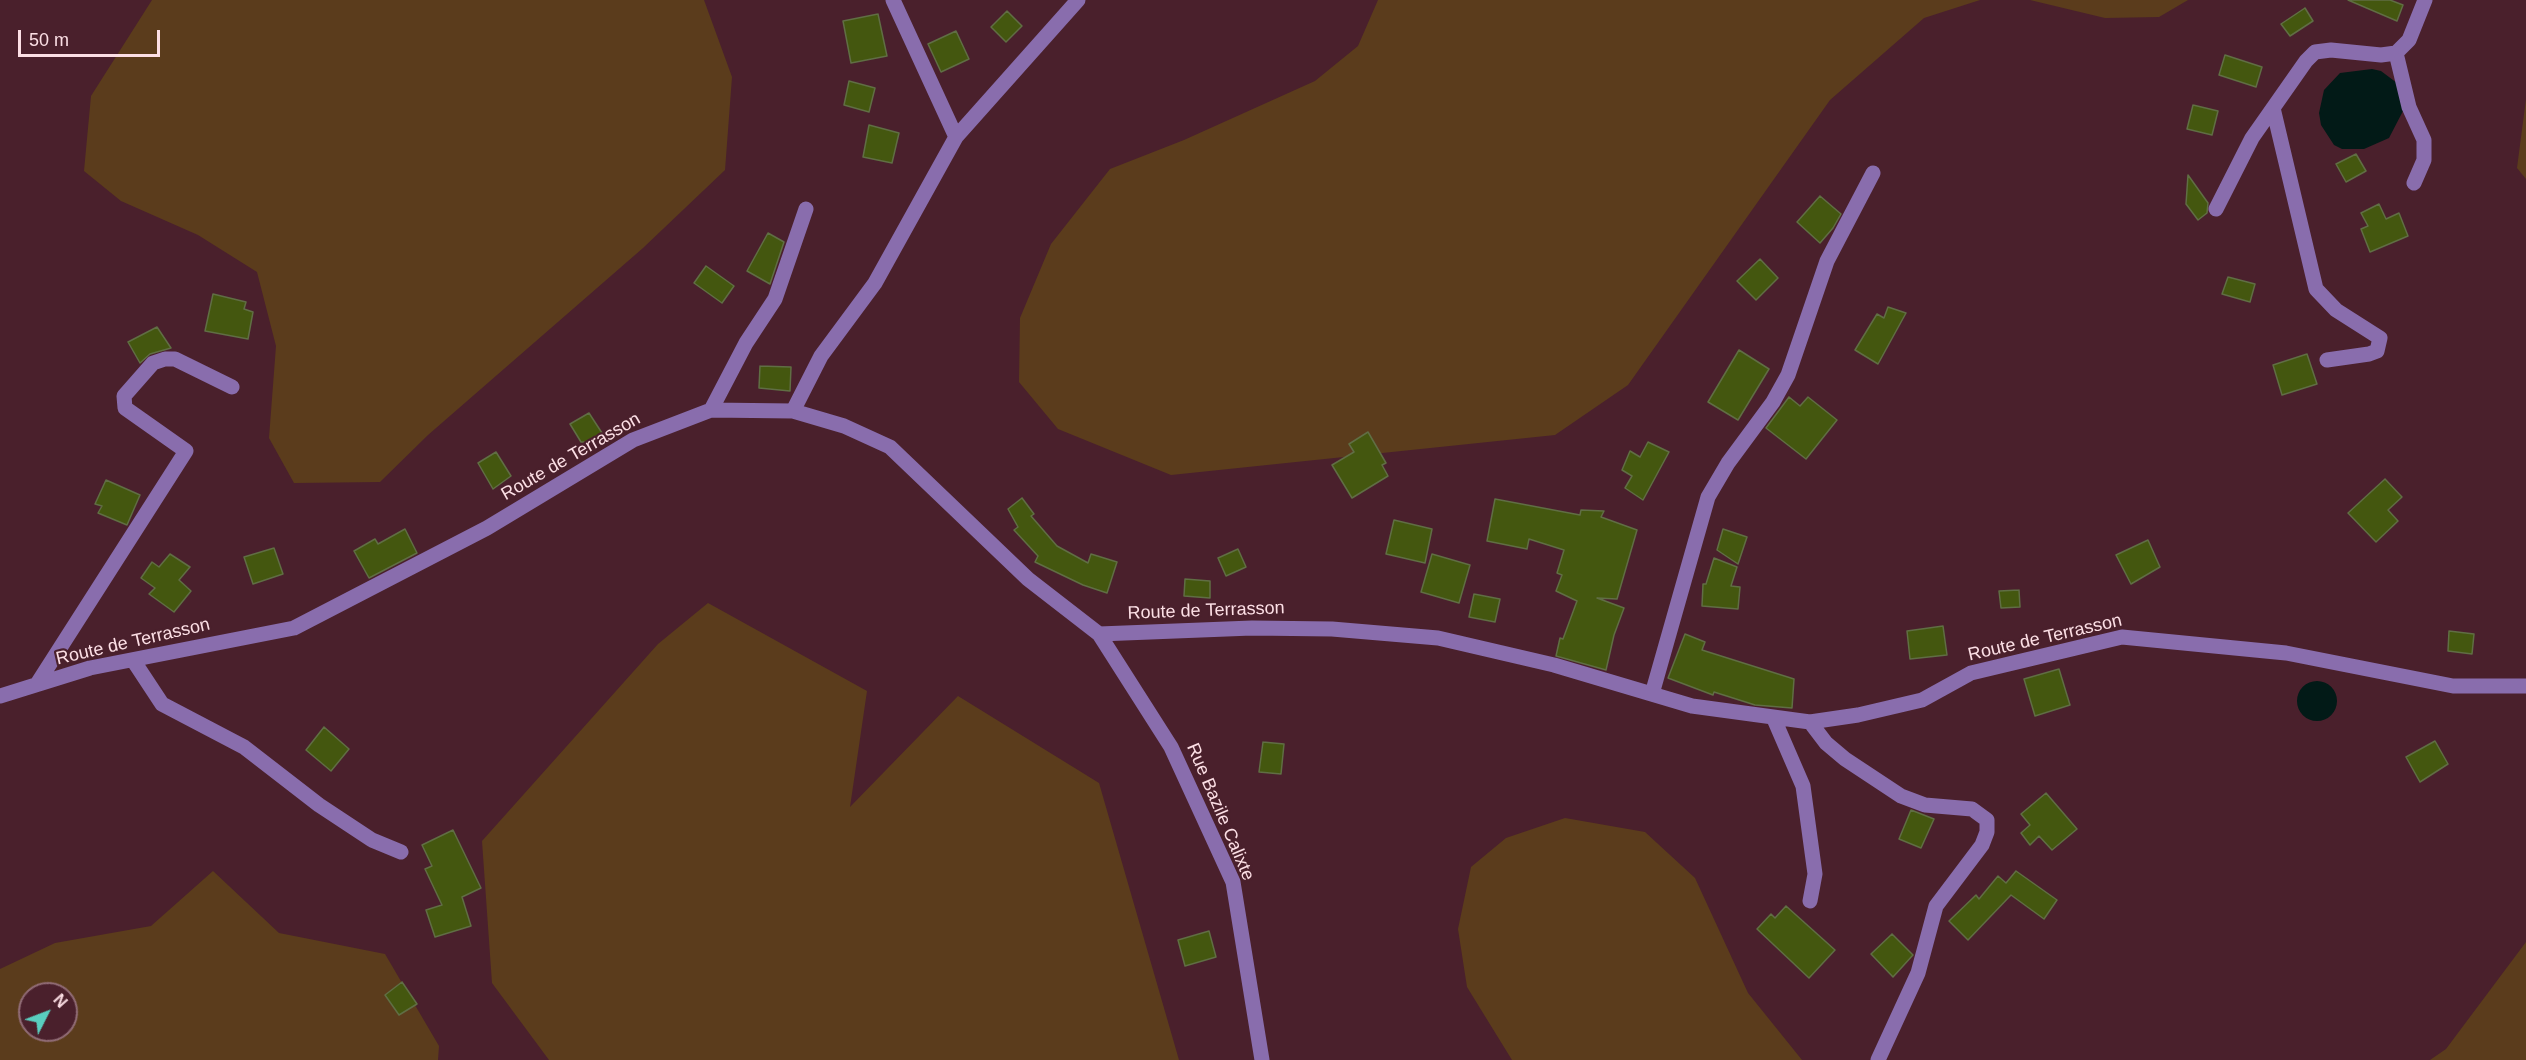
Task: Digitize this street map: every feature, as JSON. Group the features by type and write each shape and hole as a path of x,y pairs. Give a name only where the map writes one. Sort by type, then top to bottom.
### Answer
{"street":[{"path":"893,0 956,137"},
{"path":"793,411 821,356 875,283 956,137 1078,0"},
{"path":"2216,209 2252,138 2315,52 2331,50 2381,55 2396,53 2409,40 2425,0"},
{"path":"2396,53 2409,107 2421,128 2424,140 2424,160 2414,183"},
{"path":"2273,108 2316,289 2336,310 2380,338 2377,351 2327,360"},
{"path":"1652,694 1708,497 1728,463 1773,402 1788,375 1827,261 1873,172"},
{"path":"711,410 747,343 775,299 806,209"},
{"path":"37,684 186,451 125,408 124,396 153,363 165,358 175,359 232,387"},
{"name":"Route de Terrasson","path":"0,696 90,668 294,628 487,528 633,440 711,410 793,411 844,426 890,447 1028,579 1099,634 1252,628 1321,629 1438,638 1554,664 1692,706 1774,719 1810,722 1858,715 1922,700 1971,673 2122,637 2286,653 2454,686 2526,686"},
{"name":"Rue Bazile Calixte","path":"1099,634 1171,747 1233,882 1262,1060"},
{"path":"133,660 162,704 244,747 319,805 372,840 401,852"},
{"path":"1774,719 1803,786 1815,874 1810,901"},
{"path":"1810,722 1826,743 1845,759 1900,796 1925,805 1972,809 1987,820 1988,832 1982,845 1936,906 1918,973 1878,1060"}],"shaded area":[{"path":"152,0 704,0 732,77 725,170 643,248 428,435 380,482 294,483 269,438 276,346 257,272 198,235 121,201 84,171 91,96"},
{"path":"1378,0 1980,0 1924,18 1830,100 1628,385 1555,435 1171,475 1058,429 1019,382 1020,318 1051,244 1110,169 1184,140 1315,81 1358,46"},
{"path":"2030,0 2188,0 2159,17 2105,18"},
{"path":"2372,69 2381,71 2397,83 2403,111 2389,138 2364,149 2342,149 2334,145 2321,125 2319,113 2324,90 2340,73"},
{"path":"2526,99 2526,179 2517,168"},
{"path":"708,603 867,691 850,807 958,696 1099,783 1179,1060 549,1060 492,983 482,841 658,644"},
{"path":"2317,681 2325,682 2331,687 2336,693 2336,709 2331,715 2325,720 2317,721 2309,720 2303,715 2298,709 2297,701 2298,693 2303,687 2309,682"},
{"path":"1565,818 1645,832 1695,878 1748,993 1802,1060 1512,1060 1467,987 1458,929 1471,867 1506,838"},
{"path":"213,871 279,933 385,954 439,1046 438,1060 0,1060 0,969 55,943 151,926"},
{"path":"2526,942 2526,1060 2430,1060 2446,1049"}],"building":[{"path":"2348,0 2390,0 2403,5 2397,21"},
{"path":"2305,8 2313,21 2290,36 2281,24"},
{"path":"1007,11 1022,26 1006,42 991,27"},
{"path":"878,14 887,56 851,63 843,21"},
{"path":"956,31 969,59 941,72 928,44"},
{"path":"2225,55 2262,67 2256,87 2219,75"},
{"path":"849,81 875,88 869,112 844,105"},
{"path":"2193,105 2218,111 2212,135 2187,129"},
{"path":"869,125 899,133 892,163 863,157"},
{"path":"2356,154 2366,171 2346,182 2336,164"},
{"path":"2188,175 2208,203 2207,213 2198,220 2186,204"},
{"path":"1820,196 1841,214 1820,243 1797,222"},
{"path":"2379,204 2386,219 2399,213 2408,236 2370,252 2361,229 2368,226 2361,213"},
{"path":"768,233 784,242 770,284 747,271"},
{"path":"1760,259 1778,278 1756,300 1737,281"},
{"path":"706,266 734,286 722,303 694,283"},
{"path":"2228,277 2255,284 2250,302 2222,294"},
{"path":"213,294 246,302 244,309 253,312 248,339 205,331"},
{"path":"1888,307 1906,313 1878,364 1855,350 1877,314 1884,318"},
{"path":"157,327 171,348 150,354 140,363 128,342"},
{"path":"1739,350 1769,369 1738,420 1708,402"},
{"path":"2307,354 2317,384 2282,395 2273,365"},
{"path":"760,366 791,367 790,391 759,388"},
{"path":"1789,397 1800,406 1808,397 1837,420 1806,459 1766,428"},
{"path":"589,413 602,433 587,442 581,442 570,424"},
{"path":"1368,432 1386,463 1382,465 1388,476 1352,498 1332,465 1354,452 1349,444"},
{"path":"1648,442 1669,452 1643,500 1625,488 1632,476 1622,470 1630,451 1640,457"},
{"path":"496,452 511,476 493,489 478,463"},
{"path":"2385,479 2402,497 2388,510 2398,521 2376,542 2348,513"},
{"path":"106,480 140,495 127,525 98,513 102,506 95,504"},
{"path":"1022,498 1034,514 1031,516 1057,546 1088,563 1091,554 1117,562 1107,593 1083,585 1035,562 1038,556 1014,530 1018,527 1008,509"},
{"path":"1495,499 1580,515 1581,510 1604,511 1601,517 1637,530 1617,599 1597,598 1624,608 1614,635 1606,670 1556,656 1560,638 1563,639 1577,601 1556,591 1562,575 1557,573 1564,550 1529,539 1527,549 1487,541"},
{"path":"1394,520 1432,529 1425,563 1386,554"},
{"path":"405,529 417,553 369,578 354,551 375,539 378,544"},
{"path":"1723,529 1747,537 1738,564 1717,550"},
{"path":"2148,540 2160,567 2131,584 2116,555"},
{"path":"274,548 283,574 253,584 244,557"},
{"path":"1238,549 1246,567 1226,576 1218,558"},
{"path":"170,554 190,567 179,580 191,591 174,612 149,594 155,588 141,578 152,562 159,567"},
{"path":"1432,554 1470,565 1459,603 1421,592"},
{"path":"1714,558 1737,567 1731,586 1740,587 1738,609 1702,606 1703,584 1706,584"},
{"path":"1185,579 1210,581 1210,598 1184,596"},
{"path":"2019,590 2020,607 2001,608 1999,591"},
{"path":"1474,594 1500,599 1495,622 1469,617"},
{"path":"1943,626 1947,655 1910,659 1907,631"},
{"path":"2449,631 2474,634 2472,654 2448,651"},
{"path":"1685,634 1705,642 1702,650 1794,679 1792,708 1755,705 1714,692 1713,695 1668,678"},
{"path":"2059,669 2070,705 2035,716 2024,679"},
{"path":"324,727 349,749 331,771 306,750"},
{"path":"2435,741 2448,764 2420,782 2406,757"},
{"path":"1263,742 1284,744 1281,774 1259,772"},
{"path":"2046,793 2077,829 2052,850 2039,836 2030,845 2021,833 2030,825 2021,814"},
{"path":"1911,810 1934,819 1921,848 1899,839"},
{"path":"453,830 481,888 462,897 471,926 435,937 426,910 442,905 425,869 432,866 422,845"},
{"path":"2016,871 2057,900 2044,919 2011,895 1968,940 1949,921 1976,895 1979,899 1998,876 2006,883"},
{"path":"1786,906 1835,950 1809,978 1757,929 1771,914 1775,918"},
{"path":"1209,931 1216,957 1185,966 1178,940"},
{"path":"1892,934 1913,955 1893,977 1871,954"},
{"path":"402,982 417,1004 399,1015 385,995"}]}
